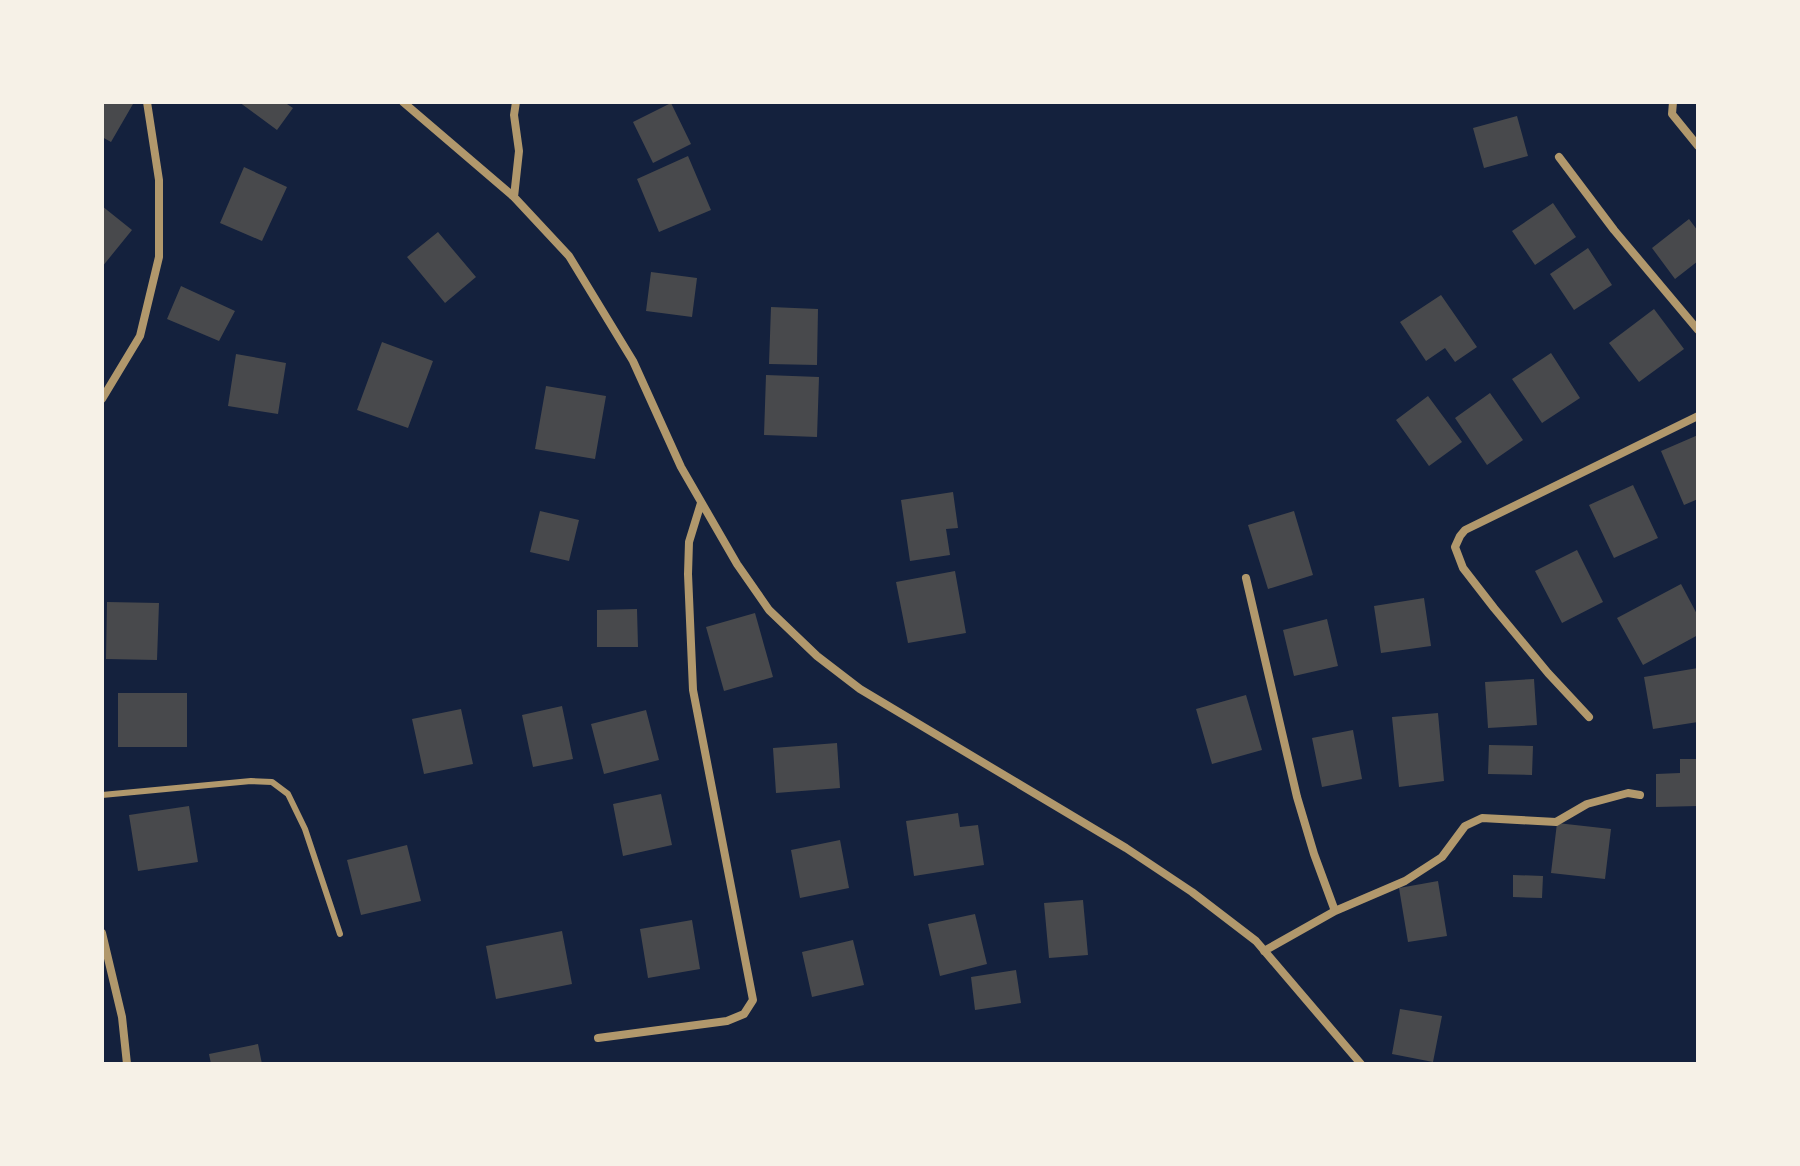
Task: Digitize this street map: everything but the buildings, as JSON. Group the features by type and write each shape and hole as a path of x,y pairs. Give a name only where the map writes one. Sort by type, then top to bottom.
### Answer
{"street":[{"path":"102,399 140,336 159,257 159,180 147,102"},
{"path":"403,102 514,197 569,256 633,361 681,467 701,503 769,610 817,656 860,689 1139,857 1192,892 1256,941 1361,1064"},
{"path":"514,197 519,151 514,115 516,102"},
{"path":"1673,102 1672,114 1698,146"},
{"path":"1559,157 1614,230 1698,330"},
{"path":"1589,717 1494,608 1463,568 1455,547 1465,530 1698,416"},
{"path":"598,1038 727,1021 744,1014 753,1000 693,690 689,542 701,503"},
{"path":"1246,578 1297,797 1335,911"},
{"path":"1264,951 1335,911 1405,881 1442,857 1465,826 1482,818 1556,822 1587,804 1628,793 1640,795"},
{"path":"102,933 122,1017 127,1064"}],"lane":[{"path":"102,795 251,781 272,782 288,794 305,829 340,934"}]}
